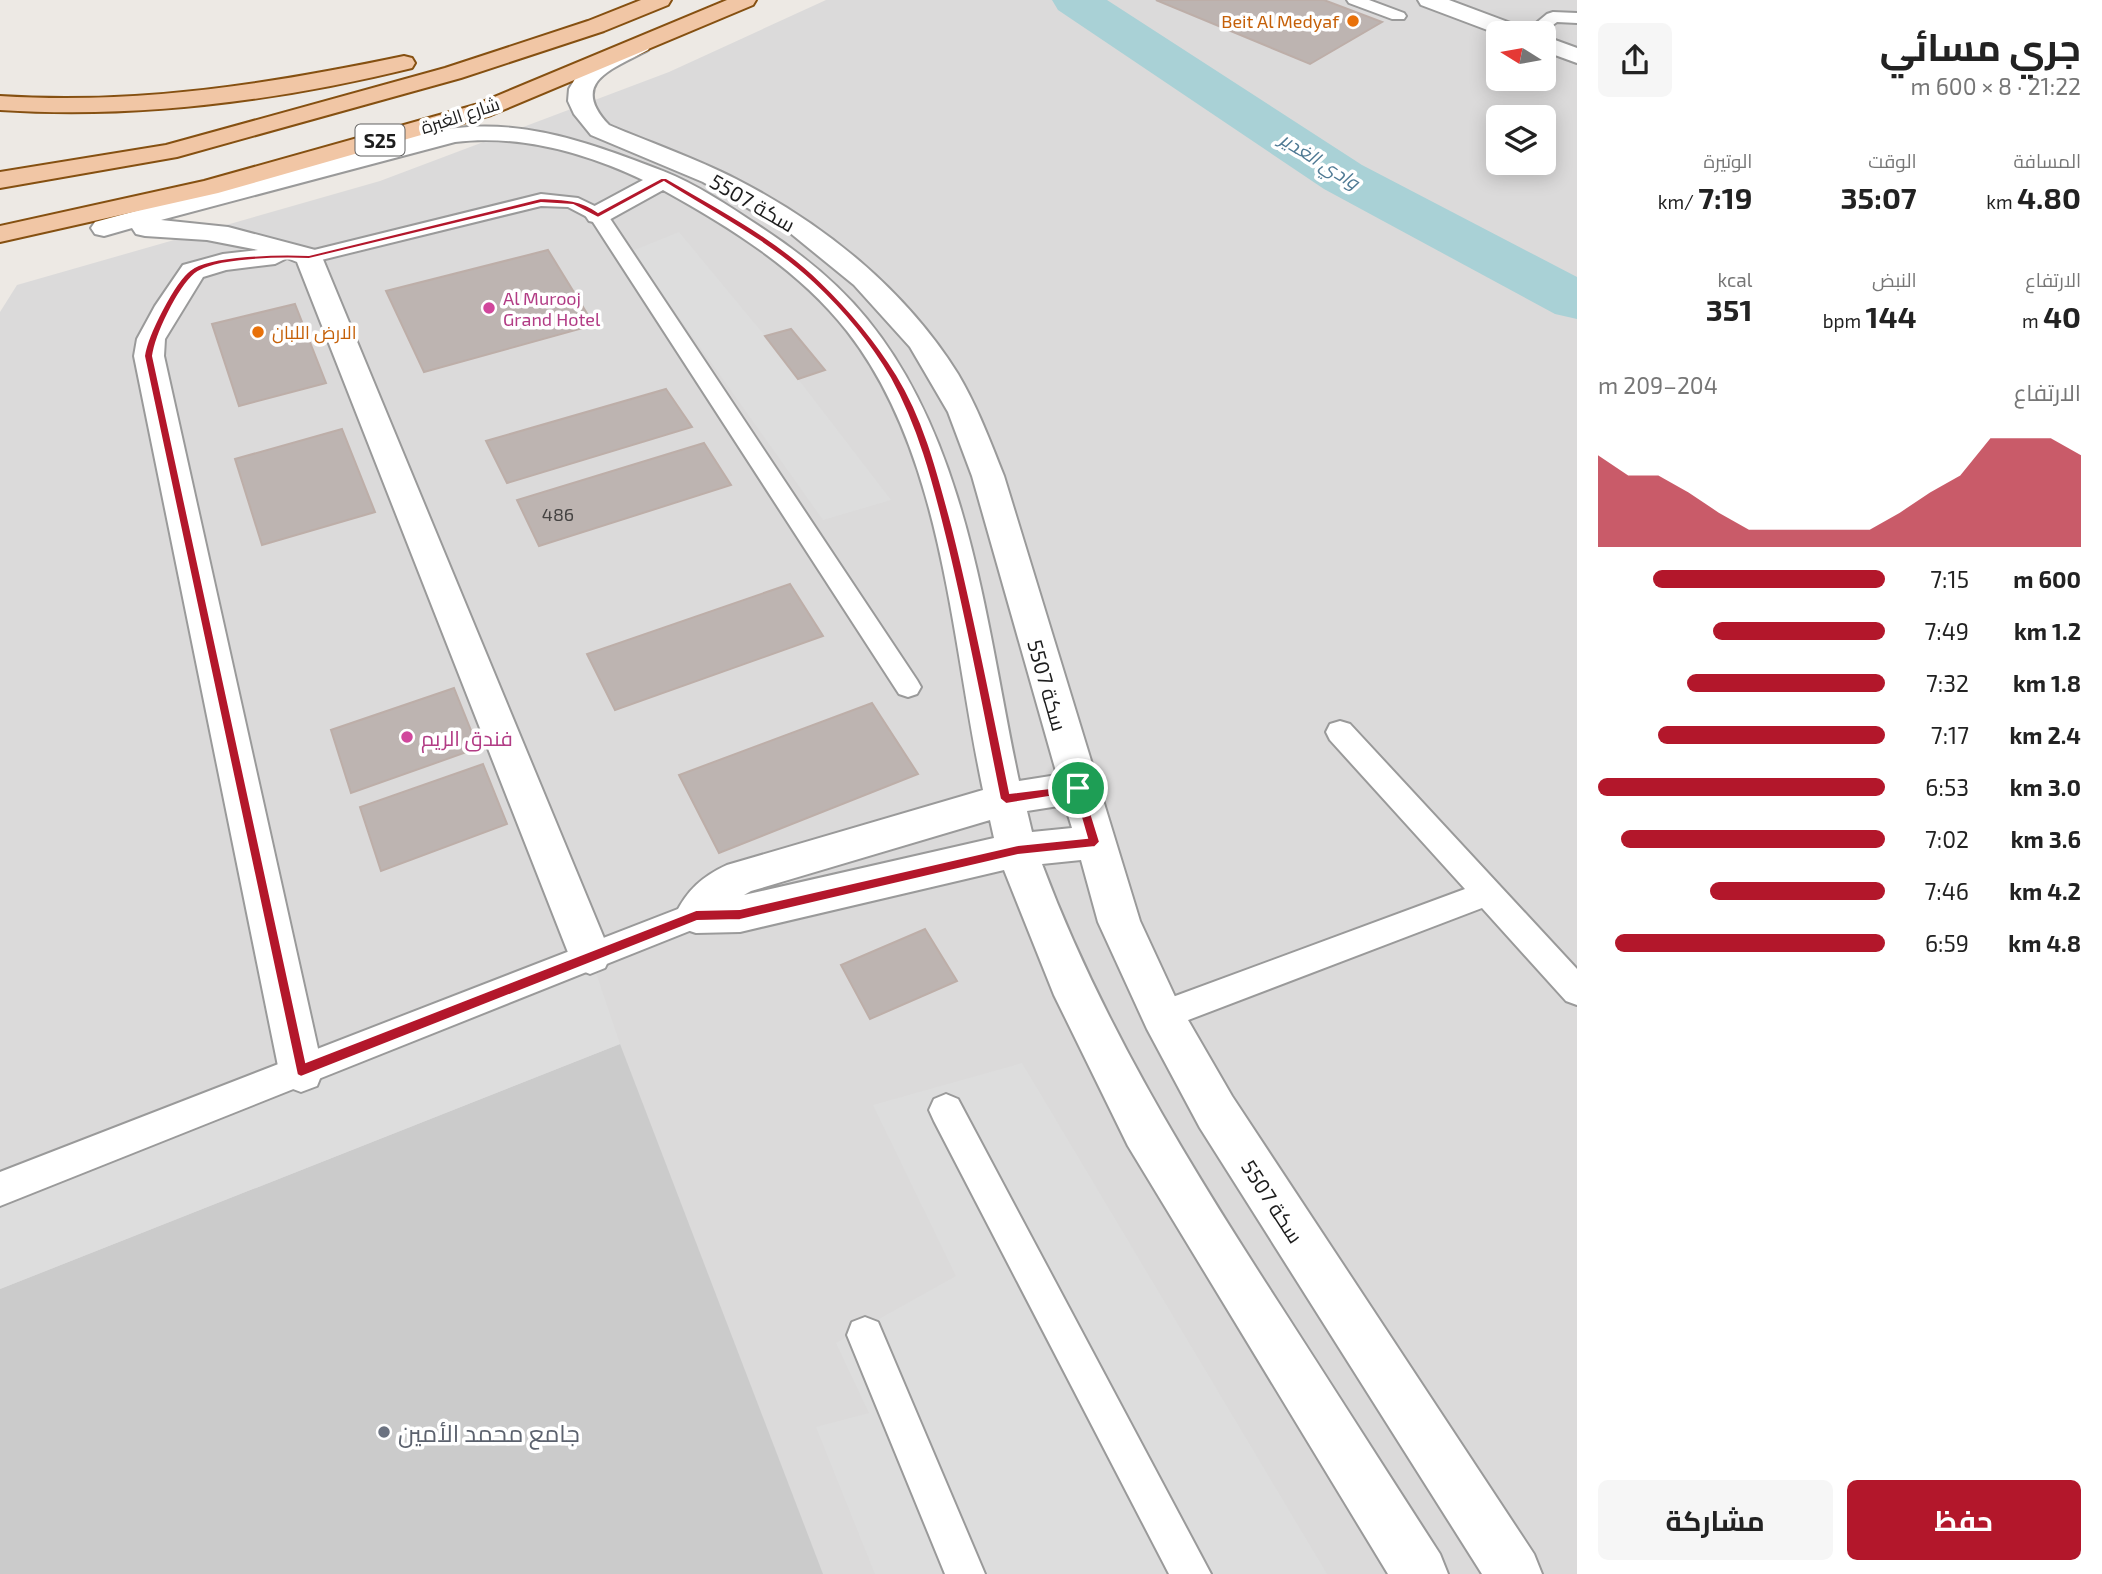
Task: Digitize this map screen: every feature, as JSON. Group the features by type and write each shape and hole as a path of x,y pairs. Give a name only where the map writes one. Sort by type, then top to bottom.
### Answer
{"main road":[{"path":"0,103 80,108 161,104 279,86 449,53 628,0"},
{"name":"S25","path":"0,180 181,148 453,73 596,26 660,0"},
{"name":"شارع الغبرة","path":"0,233 209,188 483,110 745,0"},
{"path":"0,252 104,228"}],"street":[{"path":"1429,0 1486,22"},
{"name":"سكة 5507","path":"642,45 597,70 582,82 578,96 581,109 589,121 600,130 727,184 784,217 838,255 886,300 935,364 962,411 988,477 1119,922 1162,1015 1216,1112 1514,1574"},
{"path":"1556,48 1577,56"},
{"name":"سكة 5507","path":"104,228 426,140 467,132 494,133 590,151 664,179 769,243 817,282 858,326 893,377 921,434 958,570 1018,850 1055,950 1105,1058 1170,1176 1420,1574"},
{"path":"598,215 664,179"},
{"path":"104,228 202,231 272,243 309,257 590,955"},
{"path":"301,1071 149,356 151,339 193,271 223,262 270,256 309,257"},
{"path":"696,915 717,889 741,877 1006,799 1078,788"},
{"path":"696,915 740,914 1018,850 1095,842"}],"lane":[{"path":"1355,0 1398,16"},
{"path":"1548,21 1553,17 1577,18"},
{"path":"309,257 541,200 574,202 598,215 908,687"},
{"path":"1340,732 1577,991"},
{"path":"1162,1015 1488,893"},
{"path":"0,1189 696,915"},
{"path":"946,1110 1191,1574"},
{"path":"865,1335 965,1574"}],"shaded area":[{"path":"826,0 1577,0 1577,1574 0,1574 0,312 17,285 380,181 669,72"},
{"path":"679,232 765,336 891,500 823,520 632,251"},
{"path":"590,955 620,1044 0,1289 0,1188"},
{"name":"جامع محمد الأمين","path":"620,1044 823,1574 0,1574 0,1289"},
{"path":"1022,1063 1327,1574 875,1574 816,1427 869,1413 836,1343 956,1276 873,1105"}],"building":[{"path":"1156,0 1324,0 1382,22 1310,64"},
{"name":"Al Murooj Grand Hotel","path":"548,250 594,325 424,372 386,291"},
{"path":"295,304 326,383 239,406 212,324"},
{"path":"791,329 825,370 798,379 765,336"},
{"path":"666,389 692,427 507,483 486,441"},
{"path":"342,429 375,512 262,545 235,459"},
{"path":"704,443 731,485 539,546 517,500"},
{"path":"790,584 823,636 615,710 587,654"},
{"path":"454,688 478,748 351,793 331,730"},
{"path":"872,703 918,774 719,853 679,775"},
{"path":"483,764 507,824 381,871 360,807"},
{"path":"925,929 957,981 870,1019 841,965"}],"waterway":[{"name":"وادي الغدير","path":"1075,0 1343,177 1577,301"}],"place":[{"name":"Beit Al Medyaf","path":"1353,21"},
{"name":"Al Murooj Grand Hotel","path":"489,308"},
{"name":"الارض اللبان","path":"258,332"},
{"name":"فندق الريم","path":"407,737"},
{"name":"جامع محمد الأمين","path":"384,1432"}],"route":[{"path":"664,179 769,243 817,282 858,326 893,377 921,434 940,498 958,570 1006,799 1078,788 1095,842 1018,850 740,914 712,917 696,915 301,1071 149,356 151,339 193,271 223,262 270,256 309,257 541,200 574,202 598,215 664,179"}]}
